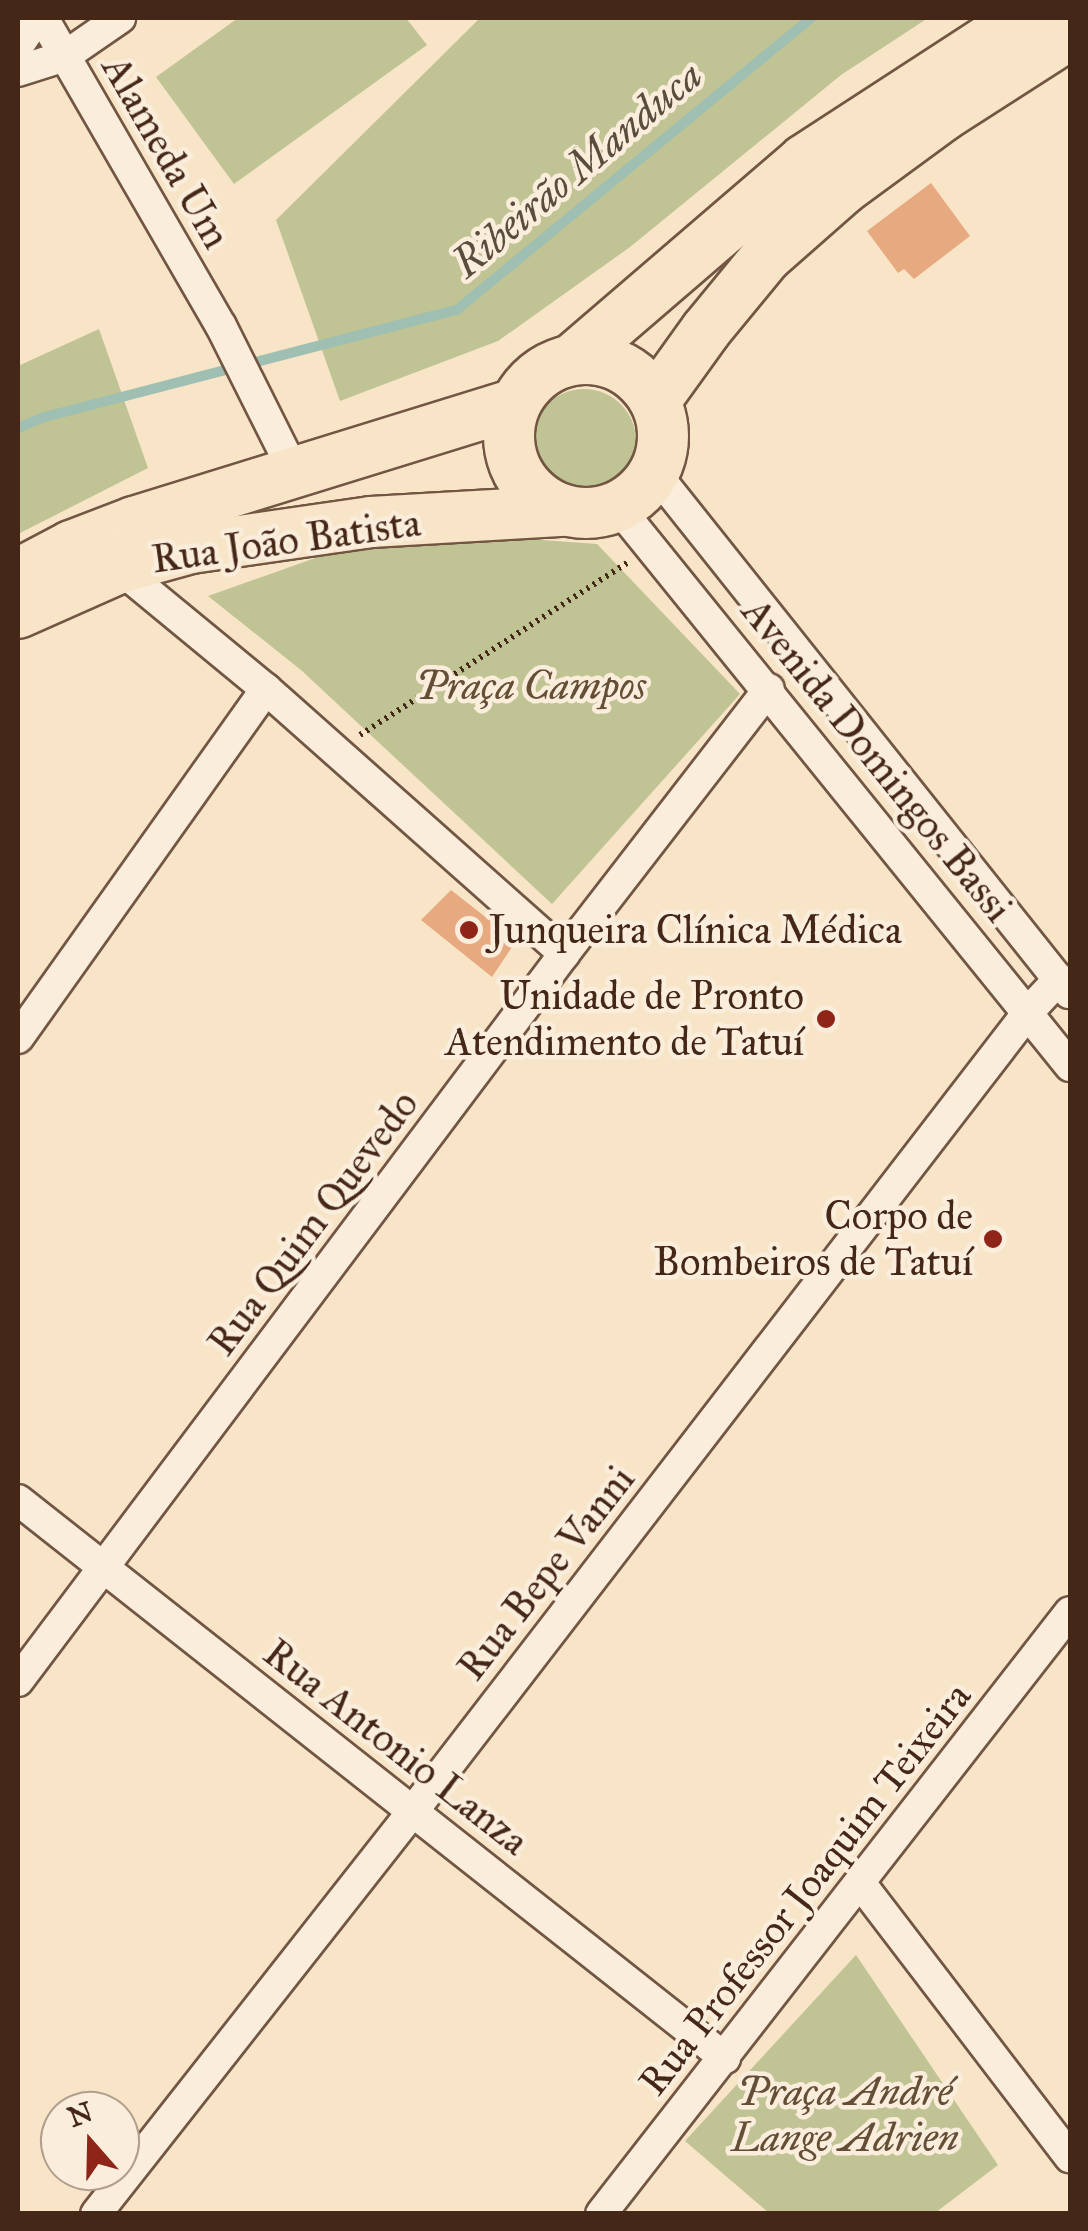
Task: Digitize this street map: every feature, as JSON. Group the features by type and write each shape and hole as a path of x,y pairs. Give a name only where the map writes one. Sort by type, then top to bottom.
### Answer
{"main road":[{"path":"574,359 804,160 1023,18"},
{"path":"656,401 706,330 766,257 843,189 944,115 1070,34"},
{"path":"574,359 598,359 621,367 641,381 656,401 663,424 663,449 654,472 639,492 618,507 591,514 564,511 540,500 521,480 509,443 515,404 530,381 550,367 574,359"},
{"path":"18,574 71,546 134,522 515,404"},
{"path":"295,474 371,522"},
{"name":"Rua João Batista","path":"18,613 118,568 190,548 371,522 564,511"}],"street":[{"path":"18,46 40,18"},
{"name":"Alameda Um","path":"40,18 221,326 295,474"},
{"path":"18,71 64,56 120,18"},
{"name":"Avenida Domingos Bassi","path":"654,472 1065,988"},
{"name":"Avenida Domingos Bassi","path":"618,507 770,689 1070,1066"},
{"path":"118,568 266,690 564,954"},
{"name":"Rua Quim Quevedo","path":"18,1682 564,954 770,689"},
{"path":"18,1038 266,690"},
{"name":"Rua Bepe Vanni","path":"96,2214 414,1811 1029,1011 1065,988"},
{"name":"Rua Antonio Lanza","path":"18,1500 725,2058"},
{"name":"Rua Professor Joaquim Teixeira","path":"601,2214 1065,1633"},
{"path":"862,1884 1070,2157"}],"path":[{"path":"334,752 653,546"}],"green space":[{"path":"238,18 406,18 427,45 234,184 156,77"},
{"path":"480,18 928,18 841,75 630,247 498,341 340,401 276,220"},
{"path":"99,329 148,468 18,534 18,366"},
{"path":"584,389 604,393 621,404 632,421 636,441 632,461 621,478 604,489 584,493 564,489 547,478 536,461 532,441 536,421 547,404 564,393"},
{"name":"Praça Campos","path":"431,532 597,544 740,694 552,904 301,670 208,596 324,555"},
{"name":"Praça André Lange Adrien","path":"856,1955 998,2165 935,2213 769,2213 685,2141"}],"building":[{"path":"931,183 970,236 914,279 904,269 898,273 867,231"},
{"name":"Junqueira Clínica Médica","path":"451,890 516,941 492,977 421,920"}],"waterway":[{"name":"Ribeirão Manduca","path":"18,428 41,418 458,309 811,18"}],"place":[{"name":"Junqueira Clínica Médica","path":"469,930"},
{"name":"Unidade de Pronto Atendimento de Tatuí","path":"826,1019"},
{"name":"Corpo de Bombeiros de Tatuí","path":"993,1239"}]}
